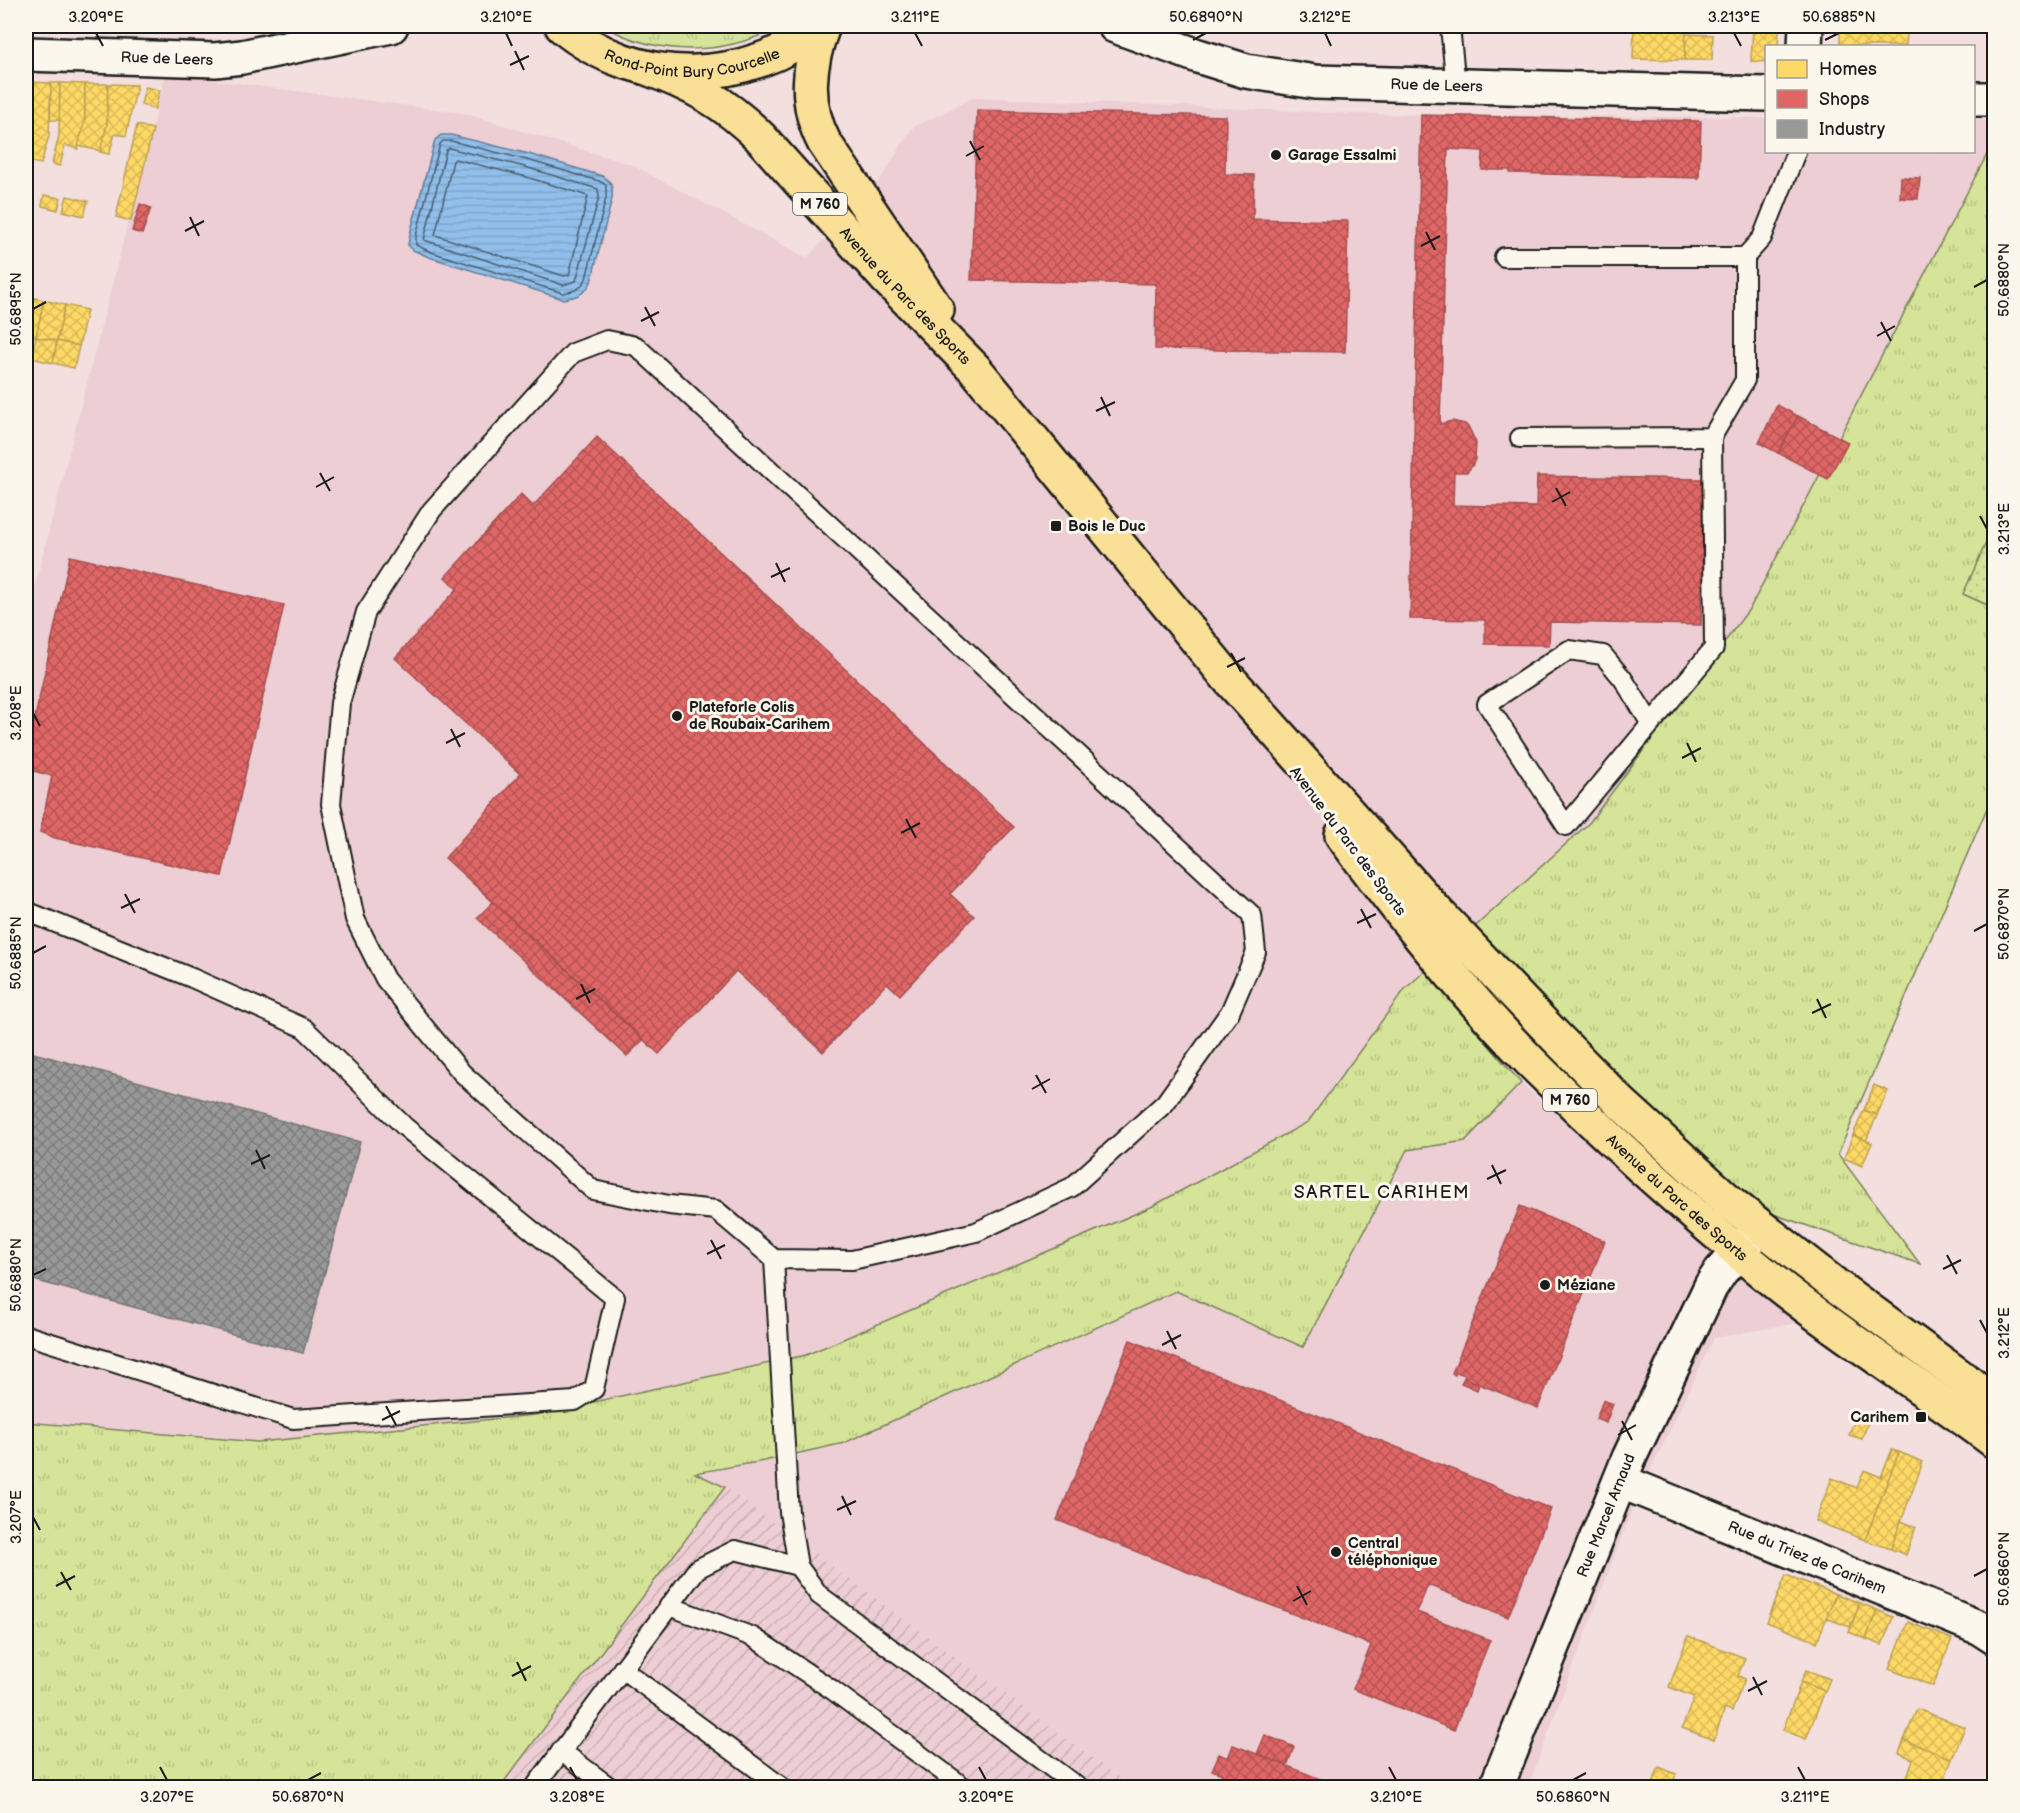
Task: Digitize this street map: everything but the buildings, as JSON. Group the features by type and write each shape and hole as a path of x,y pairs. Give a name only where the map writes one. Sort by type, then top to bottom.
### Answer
{"main road":[{"name":"Rond-Point Bury Courcelle","path":"562,26 597,50 644,67 682,73 701,73 739,67 784,50 822,26"},
{"name":"Avenue du Parc des Sports","path":"822,26 813,57 809,90 813,113 820,133 975,369"},
{"name":"Avenue du Parc des Sports","path":"644,67 707,94 742,120 760,137 887,279 975,369 1228,678 1370,838 1506,986 1621,1103 1761,1227 1835,1285 1995,1401"},
{"name":"Avenue du Parc des Sports","path":"1228,678 1376,880 1456,980 1529,1060 1659,1184 1738,1251 1842,1332 1995,1441"}],"street":[{"name":"Rue de Leers","path":"272,50 324,26"},
{"name":"Rue de Leers","path":"26,54 215,60 243,57 391,26"},
{"name":"Rue de Leers","path":"1115,26 1246,71 1316,82 1765,94"},
{"path":"1805,45 1806,26"},
{"path":"1975,99 1995,99"},
{"name":"Rue Marcel Arnaud","path":"1496,1788 1638,1437 1702,1304 1721,1271 1761,1227"},
{"name":"Rue du Triez de Carihem","path":"1620,1481 1980,1628 1995,1638"}],"lane":[{"path":"1450,26 1456,87"},
{"path":"1651,724 1623,679 1604,655 1569,650 1486,704 1566,826 1651,724 1714,648 1712,437 1745,380 1745,257 1762,238 1796,153"},
{"path":"1504,257 1745,257"},
{"path":"774,1259 852,1260 976,1232 1072,1187 1165,1103 1230,1012 1256,952 1252,915 636,346 607,340 573,353 432,510 366,612 340,703 331,804 355,919 385,979 462,1073 593,1190 669,1205 716,1210 774,1259 789,1512 798,1566 819,1595 1079,1788"},
{"path":"1520,438 1712,437"},
{"path":"26,911 192,978 304,1028 405,1127 615,1298 594,1389 575,1401 293,1419 26,1335"},
{"path":"534,1788 698,1569 735,1550 798,1566"},
{"path":"669,1606 753,1637 831,1689 965,1788"},
{"path":"622,1669 783,1788"},
{"path":"561,1751 611,1788"}],"shaded area":[{"path":"166,74 463,113 632,165 807,258 880,180 912,128 975,97 1356,114 1765,118 1765,153 1975,153 1975,120 1994,120 1994,141 1750,608 1589,823 1405,989 1308,1122 1151,1207 806,1355 535,1415 258,1442 26,1422 26,621"},
{"path":"1521,1083 1624,1174 1800,1322 1714,1338 1633,1507 1528,1787 1132,1787 725,1487 694,1474 844,1443 1176,1291 1303,1347 1407,1150 1465,1141"},
{"path":"725,1487 1132,1787 500,1788"}],"green space":[{"path":"604,26 780,26 737,43 692,49 669,48 647,43"},
{"path":"1994,141 1994,525 1964,594 1994,608 1994,792 1838,1154 1920,1264 1767,1212 1613,1078 1468,933 1589,823 1750,608"},
{"path":"1994,525 1994,608 1963,594"},
{"path":"1425,971 1521,1083 1465,1141 1407,1150 1303,1347 1176,1291 844,1443 764,1461 695,1473 725,1487 500,1787 26,1787 26,1422 258,1442 535,1415 806,1355 1151,1207 1308,1122 1405,989"}],"water":[{"path":"441,135 451,135 529,154 602,176 608,180 612,188 612,199 591,282 583,293 563,299 429,257 413,250 408,245 435,140"}],"place":[{"name":"Garage Essalmi","path":"1276,155"},
{"name":"Bois le Duc","path":"1056,526"},
{"name":"Plateforle Colis de Roubaix-Carihem","path":"677,716"},
{"name":"Méziane","path":"1545,1285"},
{"name":"Carihem","path":"1921,1417"},
{"name":"Central téléphonique","path":"1336,1552"}],"district":[{"name":"SARTEL CARIHEM","path":"1382,1192"}]}
